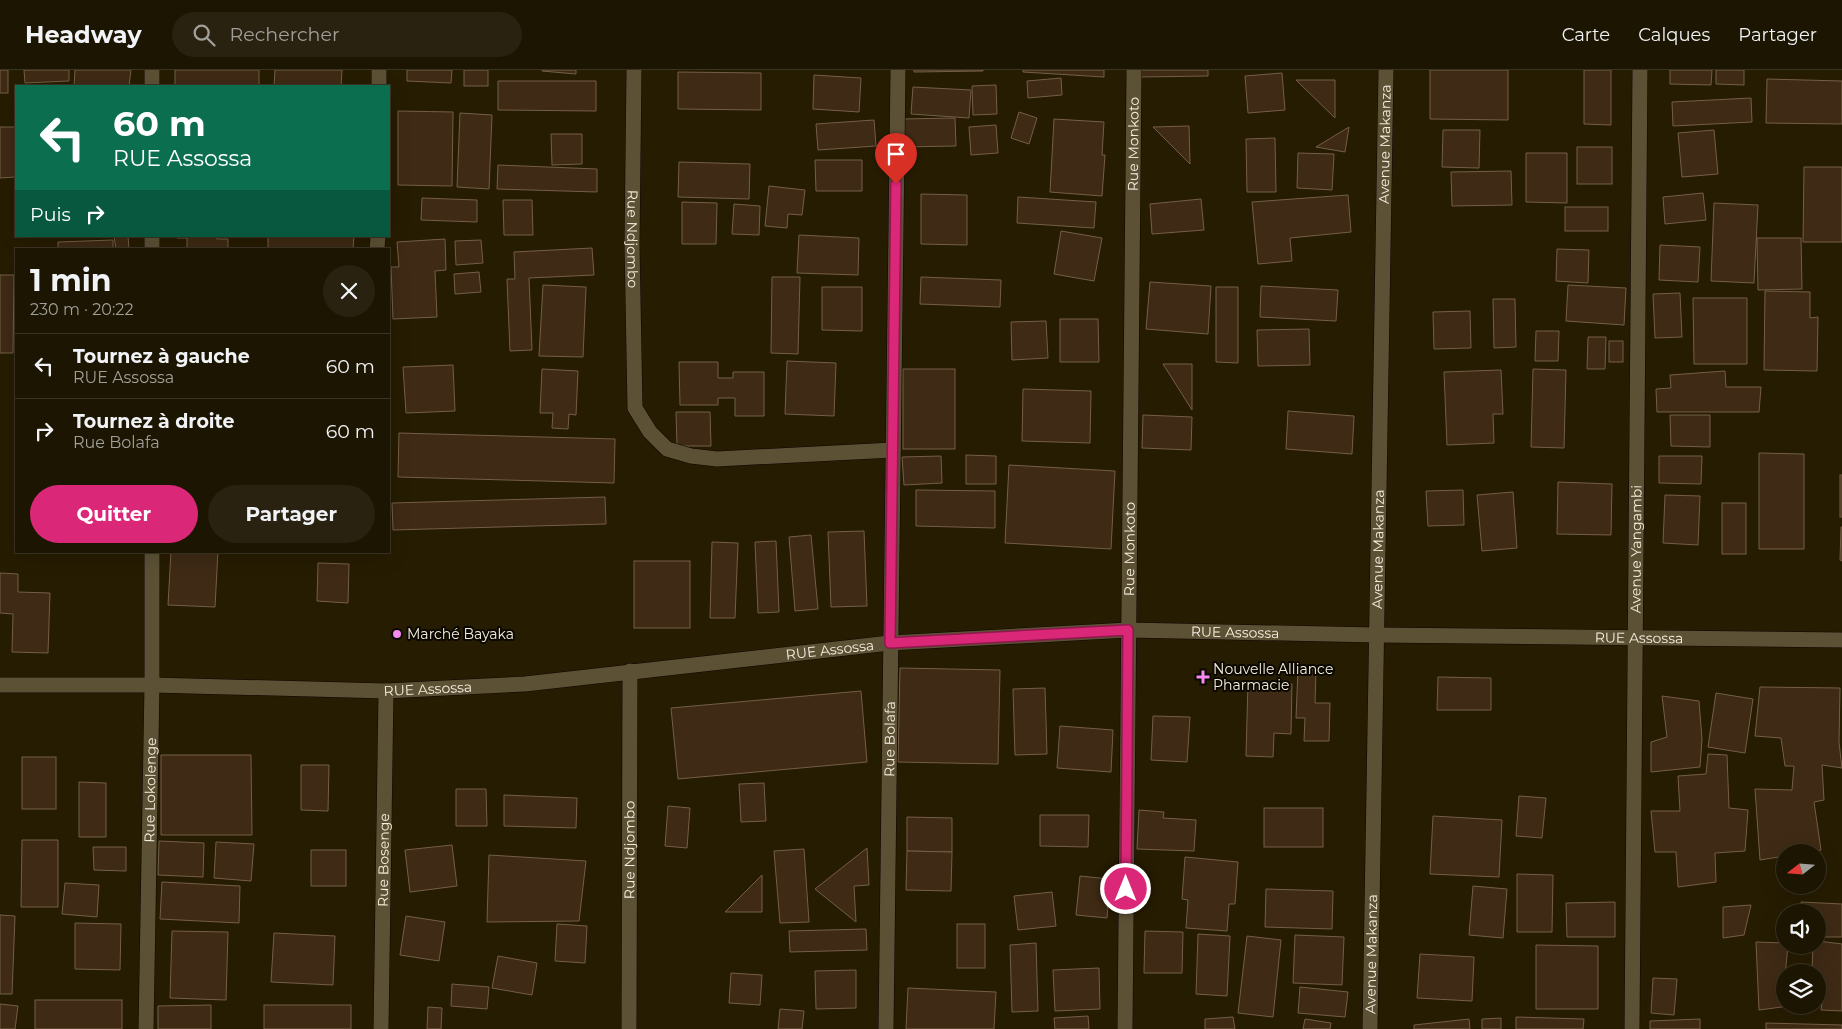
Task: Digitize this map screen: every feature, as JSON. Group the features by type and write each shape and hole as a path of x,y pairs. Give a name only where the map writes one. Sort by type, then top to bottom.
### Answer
{"street":[{"path":"152,70 152,85"},
{"path":"379,70 379,85"},
{"name":"Rue Ndjombo","path":"634,70 632,244 635,408 650,432 667,449 691,456 717,459 893,450"},
{"name":"Rue Bolafa","path":"886,1029 898,70"},
{"name":"Rue Monkoto","path":"1124,1029 1134,70"},
{"name":"Avenue Makanza","path":"1370,1029 1386,70"},
{"name":"Avenue Yangambi","path":"1632,1029 1640,70"},
{"name":"Rue Lokolenge","path":"146,1029 152,685 152,553"},
{"name":"RUE Assossa","path":"0,685 152,685 386,691 525,684 890,643 1128,630 1376,636 1842,640"},
{"name":"Rue Ndjombo","path":"629,1029 630,671"},
{"name":"Rue Bosenge","path":"380,1029 386,691"}],"building":[{"path":"0,70 8,70 8,93 0,93"},
{"path":"24,70 69,70 69,81 25,83"},
{"path":"75,70 131,70 129,85 74,85"},
{"path":"175,70 259,70 259,85 175,85"},
{"path":"275,70 342,70 341,85 274,85"},
{"path":"407,70 452,70 451,83 407,81"},
{"path":"464,70 488,70 488,86 464,86"},
{"path":"542,70 576,70 576,74 542,71"},
{"path":"914,70 983,70 983,71 914,72"},
{"path":"1023,70 1104,70 1104,77 1023,72"},
{"path":"1140,70 1208,70 1208,76 1140,77"},
{"path":"1430,70 1508,70 1508,120 1430,119"},
{"path":"1584,70 1611,70 1611,125 1584,124"},
{"path":"1670,70 1712,70 1711,85 1670,84"},
{"path":"1716,70 1744,70 1744,85 1716,84"},
{"path":"678,72 761,73 761,110 678,109"},
{"path":"1282,73 1285,110 1248,113 1245,76"},
{"path":"814,75 861,78 859,112 813,109"},
{"path":"1061,78 1062,95 1028,98 1027,81"},
{"path":"1767,79 1842,81 1842,124 1766,123"},
{"path":"1296,80 1335,80 1335,118"},
{"path":"498,81 596,81 596,111 498,110"},
{"path":"996,85 997,114 973,115 972,86"},
{"path":"913,87 971,90 969,118 911,114"},
{"path":"1751,98 1752,122 1673,126 1672,102"},
{"path":"398,111 453,112 452,186 398,185"},
{"path":"1019,112 1037,118 1029,144 1011,138"},
{"path":"460,113 492,115 489,189 457,187"},
{"path":"955,118 956,146 903,147 902,119"},
{"path":"1054,119 1104,122 1102,155 1105,155 1102,196 1050,192"},
{"path":"874,120 876,146 818,150 816,124"},
{"path":"996,125 998,153 971,155 969,127"},
{"path":"1189,126 1190,164 1153,127"},
{"path":"0,127 15,127 15,177 0,178"},
{"path":"1349,127 1345,152 1316,147"},
{"path":"1443,130 1480,130 1479,168 1442,167"},
{"path":"1714,130 1718,174 1682,177 1678,133"},
{"path":"551,134 582,134 582,164 552,165"},
{"path":"1275,138 1276,192 1247,192 1246,139"},
{"path":"1577,147 1612,147 1612,184 1577,184"},
{"path":"1298,153 1334,154 1332,190 1297,188"},
{"path":"1526,153 1567,153 1567,203 1526,202"},
{"path":"815,160 862,160 862,191 816,191"},
{"path":"679,162 750,164 749,199 678,197"},
{"path":"498,165 597,169 597,192 497,189"},
{"path":"1804,167 1842,167 1842,242 1803,242"},
{"path":"1511,171 1512,205 1452,206 1451,172"},
{"path":"769,186 805,190 802,215 788,214 787,228 765,226"},
{"path":"1703,193 1706,220 1665,224 1663,197"},
{"path":"921,194 967,195 967,245 921,244"},
{"path":"1348,195 1351,232 1290,238 1292,261 1258,264 1252,202"},
{"path":"1018,197 1096,202 1094,228 1017,223"},
{"path":"422,198 477,200 477,222 421,220"},
{"path":"1201,199 1204,230 1152,234 1150,204"},
{"path":"503,200 532,200 533,235 504,235"},
{"path":"682,202 717,203 716,244 682,244"},
{"path":"1714,203 1758,205 1754,283 1711,281"},
{"path":"734,204 760,206 759,235 732,234"},
{"path":"1565,207 1608,207 1608,231 1565,231"},
{"path":"1061,231 1102,238 1094,281 1054,274"},
{"path":"799,235 859,238 858,275 797,273"},
{"path":"114,237 128,237 129,248 116,248"},
{"path":"217,237 217,239 228,239 228,248 187,248 187,238 177,238"},
{"path":"268,237 354,237 353,248 268,248"},
{"path":"1757,238 1801,238 1802,289 1758,290"},
{"path":"445,239 446,270 435,271 437,317 393,319 391,267 399,267 397,242"},
{"path":"113,240 113,248 58,248 58,242"},
{"path":"481,240 483,263 456,265 455,241"},
{"path":"1660,245 1700,247 1698,282 1659,280"},
{"path":"592,248 594,275 529,278 532,350 510,351 507,279 515,279 514,252"},
{"path":"1557,249 1589,250 1588,283 1556,281"},
{"path":"479,272 481,292 455,294 454,274"},
{"path":"0,275 14,275 13,353 0,353"},
{"path":"772,277 800,277 798,354 771,353"},
{"path":"921,277 1001,280 1000,307 920,304"},
{"path":"1150,282 1211,286 1208,334 1146,329"},
{"path":"543,285 586,287 583,357 539,356"},
{"path":"1568,285 1626,288 1624,325 1566,321"},
{"path":"1261,286 1338,290 1336,321 1260,317"},
{"path":"822,287 862,287 862,331 822,330"},
{"path":"1216,287 1238,287 1238,363 1216,362"},
{"path":"1765,291 1810,292 1810,318 1818,317 1817,371 1764,370"},
{"path":"1680,293 1682,337 1655,338 1653,294"},
{"path":"1693,298 1747,298 1747,364 1694,364"},
{"path":"1493,299 1515,299 1516,347 1494,348"},
{"path":"1470,311 1471,348 1434,349 1433,312"},
{"path":"1060,319 1098,319 1099,362 1060,362"},
{"path":"1046,321 1048,358 1012,360 1011,322"},
{"path":"1309,329 1310,365 1258,366 1257,330"},
{"path":"1536,331 1559,331 1558,361 1535,361"},
{"path":"1588,337 1606,337 1605,369 1587,369"},
{"path":"1609,341 1623,341 1623,362 1609,362"},
{"path":"787,361 836,363 834,416 785,414"},
{"path":"679,362 718,362 718,378 733,378 733,372 764,372 764,416 735,416 735,398 718,398 718,405 680,405"},
{"path":"1163,364 1192,364 1192,410"},
{"path":"453,365 455,411 406,413 403,367"},
{"path":"542,369 578,371 576,415 569,414 568,429 552,428 553,413 540,413"},
{"path":"903,369 955,369 955,449 903,449"},
{"path":"1533,369 1566,370 1564,448 1531,447"},
{"path":"1501,370 1503,414 1493,414 1494,443 1447,445 1444,372"},
{"path":"1725,371 1726,387 1761,387 1759,412 1657,412 1656,389 1671,388 1670,375"},
{"path":"1023,389 1091,391 1090,443 1022,441"},
{"path":"1288,411 1354,416 1352,454 1286,449"},
{"path":"676,412 710,412 711,446 677,446"},
{"path":"1143,415 1192,417 1191,450 1142,448"},
{"path":"1670,415 1710,415 1710,447 1671,446"},
{"path":"399,433 615,439 614,483 398,477"},
{"path":"1759,453 1804,454 1804,549 1759,549"},
{"path":"966,455 996,456 996,484 966,484"},
{"path":"941,456 942,483 904,485 902,457"},
{"path":"1659,456 1702,456 1701,484 1659,483"},
{"path":"1009,465 1115,471 1111,549 1005,543"},
{"path":"1840,475 1842,475 1842,517 1840,517"},
{"path":"1558,482 1612,484 1611,535 1557,534"},
{"path":"916,490 995,491 995,528 916,526"},
{"path":"1463,490 1464,525 1428,526 1426,491"},
{"path":"1513,492 1517,548 1482,551 1477,495"},
{"path":"1665,495 1700,496 1698,545 1663,543"},
{"path":"605,497 606,524 393,530 392,503"},
{"path":"1722,503 1746,503 1746,554 1722,554"},
{"path":"1842,527 1842,561 1840,560"},
{"path":"864,531 867,606 831,607 828,532"},
{"path":"811,535 818,609 795,611 789,537"},
{"path":"776,541 779,612 758,613 755,542"},
{"path":"712,542 738,543 735,618 710,618"},
{"path":"171,553 218,553 215,607 168,605"},
{"path":"634,561 690,561 690,628 634,628"},
{"path":"318,563 349,564 348,603 317,601"},
{"path":"0,573 18,574 18,592 50,593 48,653 12,652 13,614 0,613"},
{"path":"900,668 1000,670 998,764 898,762"},
{"path":"1298,669 1316,670 1315,703 1330,703 1329,741 1304,741 1305,718 1296,718"},
{"path":"1438,677 1491,678 1491,710 1437,710"},
{"path":"1248,682 1292,684 1291,734 1274,733 1273,757 1246,756"},
{"path":"1760,687 1840,688 1839,742 1842,768 1822,765 1824,800 1814,802 1820,844 1776,844 1776,857 1760,860 1755,789 1792,790 1794,766 1785,766 1781,738 1755,736"},
{"path":"1045,688 1047,754 1015,755 1013,689"},
{"path":"861,691 867,762 678,779 671,708"},
{"path":"1716,693 1753,699 1745,753 1708,747"},
{"path":"1662,696 1699,701 1702,739 1700,767 1651,772 1651,742 1667,737"},
{"path":"1153,716 1190,717 1187,762 1151,760"},
{"path":"1060,726 1113,730 1111,772 1057,768"},
{"path":"1708,754 1727,755 1729,808 1748,810 1745,851 1715,853 1716,882 1678,887 1676,852 1655,852 1651,811 1680,811 1678,776 1706,774"},
{"path":"161,755 251,755 252,835 161,835"},
{"path":"22,757 56,757 56,809 22,809"},
{"path":"301,765 329,765 328,811 301,810"},
{"path":"79,782 106,783 106,837 79,837"},
{"path":"764,783 766,821 741,822 739,784"},
{"path":"456,789 486,789 487,826 456,826"},
{"path":"504,795 577,798 576,828 504,826"},
{"path":"1519,796 1546,798 1542,838 1516,836"},
{"path":"668,806 690,808 687,848 665,846"},
{"path":"1264,808 1323,808 1323,847 1264,847"},
{"path":"1139,810 1164,812 1163,818 1196,820 1194,851 1137,849"},
{"path":"1040,815 1089,815 1088,847 1040,846"},
{"path":"1433,816 1502,820 1499,877 1430,874"},
{"path":"907,817 952,818 952,852 907,851"},
{"path":"22,840 58,840 58,907 21,907"},
{"path":"159,841 204,843 203,877 158,875"},
{"path":"216,842 254,844 251,881 214,878"},
{"path":"452,845 457,886 410,892 405,850"},
{"path":"93,847 126,847 126,871 94,870"},
{"path":"867,848 869,885 854,886 856,922 815,889"},
{"path":"804,849 809,922 780,923 774,851"},
{"path":"311,850 346,850 346,886 311,886"},
{"path":"907,851 952,852 951,891 906,890"},
{"path":"489,855 586,861 579,921 487,922"},
{"path":"1185,857 1238,862 1235,904 1229,904 1227,931 1186,928 1188,900 1182,899"},
{"path":"1517,874 1553,875 1552,932 1517,932"},
{"path":"762,875 762,912 725,912"},
{"path":"1080,876 1110,879 1107,918 1076,915"},
{"path":"162,882 240,886 239,923 160,919"},
{"path":"65,883 99,885 97,917 62,914"},
{"path":"1473,886 1507,889 1503,938 1469,935"},
{"path":"1266,889 1333,891 1332,929 1265,927"},
{"path":"1052,892 1056,926 1018,930 1014,896"},
{"path":"1615,902 1615,937 1567,937 1566,903"},
{"path":"1801,902 1842,904 1842,937 1826,937 1826,904 1801,904"},
{"path":"1751,905 1744,935 1723,938 1723,907"},
{"path":"0,915 15,916 12,994 0,994"},
{"path":"406,916 445,922 439,961 400,955"},
{"path":"75,923 121,924 120,970 75,969"},
{"path":"557,924 587,926 585,963 555,961"},
{"path":"957,924 985,924 985,968 957,968"},
{"path":"866,929 867,950 790,952 789,931"},
{"path":"172,931 228,932 226,1000 170,998"},
{"path":"1145,931 1183,932 1182,973 1144,973"},
{"path":"274,933 335,936 333,985 271,982"},
{"path":"1198,934 1230,936 1227,996 1196,994"},
{"path":"1295,935 1344,937 1342,985 1293,983"},
{"path":"1247,936 1281,940 1273,1017 1238,1013"},
{"path":"1756,942 1776,943 1776,954 1787,954 1786,964 1776,964 1776,1008 1759,1010"},
{"path":"1826,942 1842,944 1842,1011 1826,1010 1826,964 1812,964 1813,954 1826,954"},
{"path":"1036,943 1038,1011 1012,1012 1010,945"},
{"path":"1536,945 1598,946 1598,1009 1536,1009"},
{"path":"1420,954 1474,957 1472,1001 1417,998"},
{"path":"498,956 537,963 532,995 492,988"},
{"path":"1099,968 1100,1009 1055,1011 1053,970"},
{"path":"856,970 856,1008 816,1009 815,971"},
{"path":"731,973 762,975 760,1005 729,1003"},
{"path":"1653,978 1677,979 1674,1015 1651,1013"},
{"path":"452,984 489,987 487,1009 451,1006"},
{"path":"1300,987 1348,992 1345,1017 1298,1013"},
{"path":"908,988 996,992 994,1029 906,1029"},
{"path":"35,1000 122,1000 122,1029 35,1029"},
{"path":"0,1004 18,1006 15,1029 0,1029"},
{"path":"211,1005 211,1029 158,1029 158,1006"},
{"path":"264,1005 351,1005 351,1029 264,1029"},
{"path":"428,1007 442,1008 441,1029 427,1029"},
{"path":"780,1009 804,1011 802,1029 778,1029"},
{"path":"1088,1016 1089,1029 1055,1029 1054,1018"},
{"path":"1233,1017 1235,1029 1205,1029 1205,1019"},
{"path":"1516,1017 1584,1019 1583,1029 1516,1029"},
{"path":"1501,1018 1501,1029 1482,1029 1482,1019"},
{"path":"1305,1019 1331,1023 1330,1029 1303,1029"},
{"path":"1469,1019 1470,1029 1414,1029 1414,1025"},
{"path":"1700,1019 1700,1029 1650,1029 1650,1021"},
{"path":"1766,1023 1842,1025 1842,1029 1766,1029"}],"place":[{"name":"Marché Bayaka","path":"397,634"},
{"name":"Nouvelle Alliance Pharmacie","path":"1203,677"}],"route":[{"path":"896,184 890,643 1128,630 1126,889"}]}
